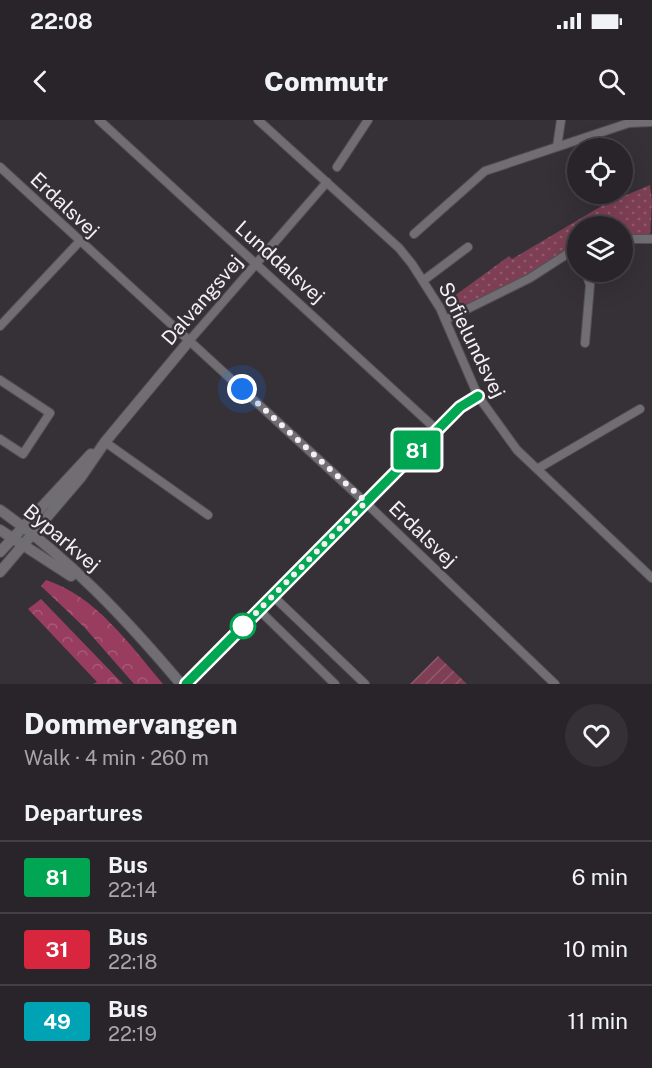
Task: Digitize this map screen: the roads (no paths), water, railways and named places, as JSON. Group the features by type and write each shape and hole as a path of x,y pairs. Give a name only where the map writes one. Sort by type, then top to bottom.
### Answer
{"street":[{"name":"Lunddalsvej","path":"99,120 437,430"},
{"name":"Sofielundsvej","path":"258,120 399,248 424,280 445,320 478,396 509,441 652,578"},
{"path":"337,167 368,120"},
{"path":"557,147 561,120"},
{"path":"414,234 485,171 630,123 652,122"},
{"name":"Erdalsvej","path":"0,167 366,502 555,684"},
{"name":"Dalvangsvej","path":"0,572 81,477 105,441 327,182"},
{"path":"633,239 652,239"},
{"path":"0,326 80,241"},
{"path":"424,280 468,247"},
{"path":"445,320 530,278 567,255"},
{"path":"585,343 589,282"},
{"path":"0,380 50,413 23,454 0,439"},
{"path":"186,684 463,404 478,396"},
{"path":"537,469 640,409"},
{"name":"Dalvangsvej","path":"0,552 77,467 105,441"},
{"path":"105,441 208,515"},
{"name":"Byparkvej","path":"0,510 99,593 131,625 181,684"},
{"name":"Byparkvej","path":"0,530 99,593"},
{"path":"273,596 365,684"},
{"path":"259,610 335,684"}]}
